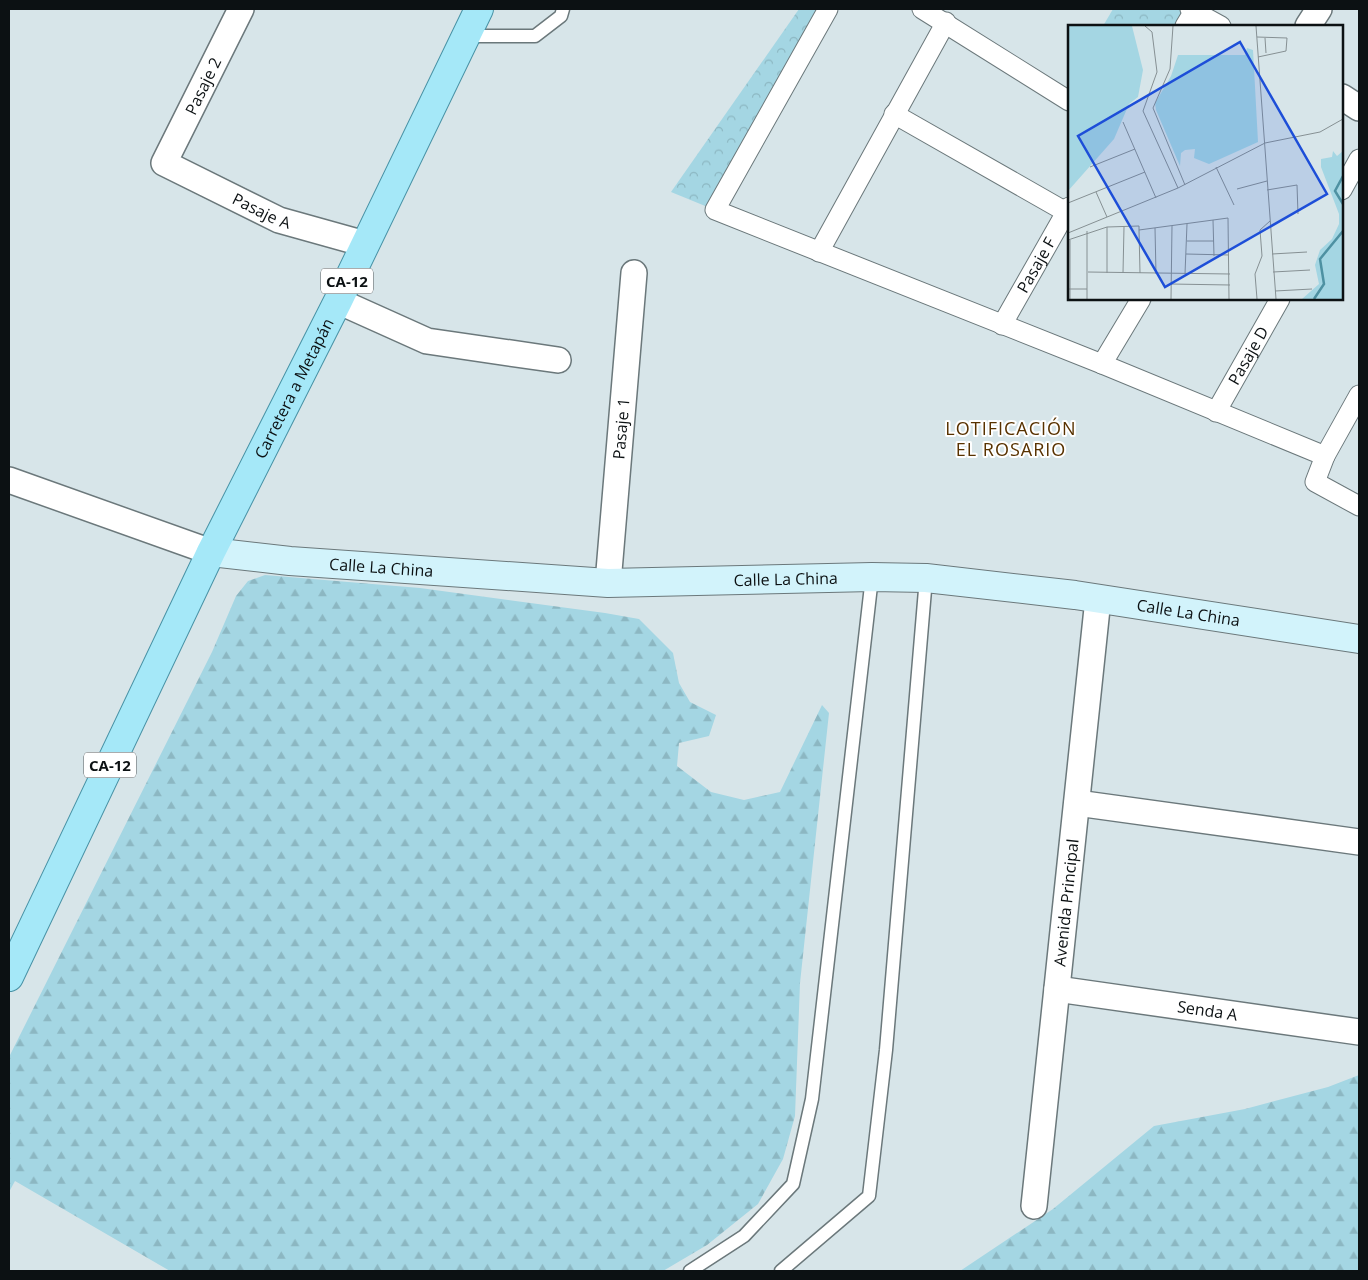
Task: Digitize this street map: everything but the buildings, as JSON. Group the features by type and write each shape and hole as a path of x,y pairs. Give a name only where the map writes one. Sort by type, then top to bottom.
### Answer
{"main road":[{"name":"Carretera a Metapán","path":"211,552 338,301 479,9"},
{"name":"Calle La China","path":"211,552 300,562 608,583 872,577 926,578 1098,598 1359,638"},
{"name":"CA-12","path":"9,977 211,552"}],"street":[{"name":"Pasaje 2","path":"164,163 241,9"},
{"path":"828,9 715,210 1102,364 1325,456"},
{"path":"922,9 946,22 1068,100"},
{"path":"1309,25 1319,9"},
{"path":"1189,15 1218,25"},
{"path":"819,252 946,22"},
{"path":"1343,98 1359,108"},
{"path":"894,114 1067,210"},
{"path":"1343,188 1359,159"},
{"name":"Pasaje A","path":"164,163 279,220 365,244"},
{"name":"Pasaje F","path":"1002,325 1067,210"},
{"name":"Pasaje 1","path":"608,583 634,273"},
{"path":"1102,364 1140,300"},
{"name":"Pasaje D","path":"1216,412 1279,300"},
{"path":"338,301 427,341 558,360"},
{"path":"1359,395 1325,456 1315,482 1359,506"},
{"path":"9,480 211,552"},
{"name":"Avenida Principal","path":"1034,1206 1098,598"},
{"path":"1076,803 1359,842"},
{"name":"Senda A","path":"1057,989 1359,1032"}],"lane":[{"path":"466,36 535,36 561,16 563,9"},
{"path":"690,1271 744,1236 793,1184 812,1099 872,577"},
{"path":"781,1271 869,1196 886,1050 926,578"}],"green space":[{"path":"799,9 828,9 715,210 671,192"},
{"path":"1113,9 1190,9 1185,25 1104,25"},
{"path":"265,575 420,588 639,619 673,653 679,683 690,702 716,715 709,736 679,743 677,766 711,792 744,800 780,792 822,705 829,713 800,983 795,1116 783,1159 758,1204 707,1245 663,1271 170,1271 15,1181 9,1192 9,1057 212,652 236,596 248,581"},
{"path":"1359,1075 1359,1271 960,1271 1053,1209 1154,1126 1245,1109 1328,1087"}],"district":[{"name":"LOTIFICACIÓN EL ROSARIO","path":"1011,438"}]}
